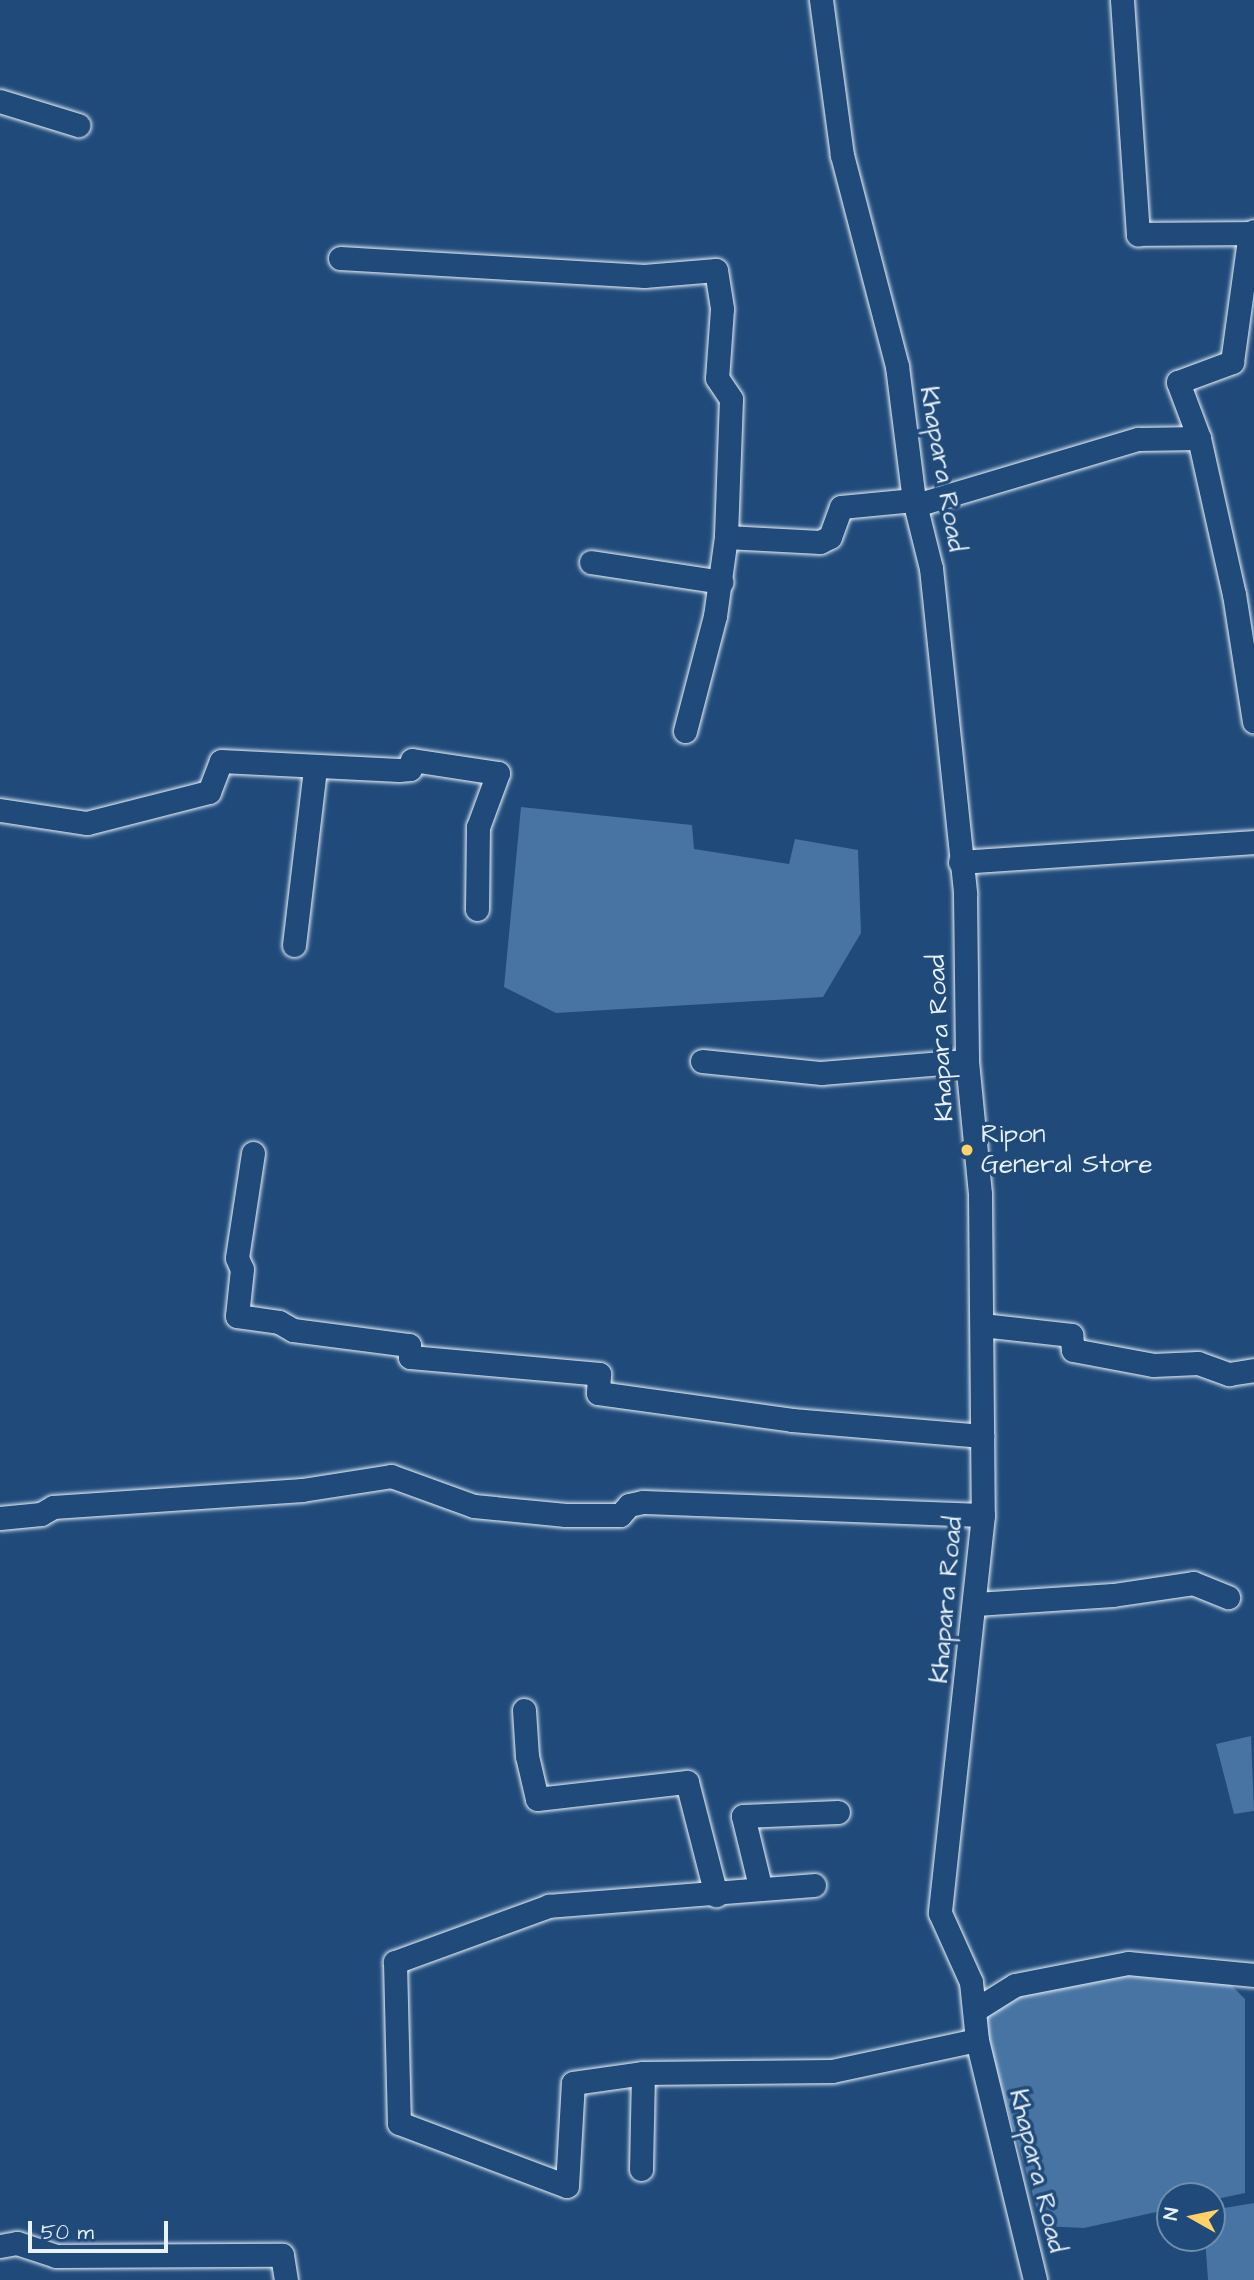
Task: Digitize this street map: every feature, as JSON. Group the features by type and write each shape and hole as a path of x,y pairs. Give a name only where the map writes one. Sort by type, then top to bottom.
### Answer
{"street":[{"name":"Khapara Road","path":"821,0 842,155 897,366 915,502 938,618 960,862 967,1061 980,1194 983,1515 976,1604 940,1913 971,1982 977,2040 1035,2280"},
{"path":"1122,0 1138,234 1252,232 1232,362 1178,382 1199,438 1234,594 1254,721"},
{"path":"0,100 78,125"},
{"path":"340,258 644,276 716,270 722,309 717,378 731,399 726,537 721,582 685,731"},
{"path":"726,537 820,542 830,537 841,507 915,502 1138,439 1199,438"},
{"path":"591,562 721,582"},
{"path":"0,810 87,823 209,792 220,761 315,769 410,769 412,760 498,773 478,827 477,909"},
{"path":"293,944 315,769"},
{"path":"960,862 1254,842"},
{"path":"702,1062 821,1073 967,1061"},
{"path":"253,1153 237,1258 242,1269 237,1316 279,1322 293,1330 409,1345 411,1357 599,1374 598,1393 792,1420 982,1436"},
{"path":"982,1325 1071,1335 1073,1350 1153,1364 1198,1363 1229,1374 1254,1370"},
{"path":"0,1518 41,1514 66,1506 302,1490 391,1476 474,1506 566,1515 620,1515 629,1505 643,1502 983,1515"},
{"path":"976,1604 1114,1595 1193,1583 1228,1597"},
{"path":"524,1710 527,1756 537,1799 687,1782 716,1895"},
{"path":"760,1886 743,1816 838,1812"},
{"path":"814,1885 760,1886 716,1895 549,1906 395,1962 399,2123 567,2186 573,2083 643,2073 832,2071 977,2040"},
{"path":"975,2010 1015,1985 1128,1963 1254,1975"},
{"path":"641,2169 643,2073"},
{"path":"0,2246 17,2243 56,2256 282,2255 286,2280"}],"water":[{"path":"521,807 692,825 694,849 789,864 795,839 858,850 861,933 823,997 556,1013 504,987"},
{"path":"1251,1736 1254,1811 1234,1814 1216,1744"},
{"path":"1143,1967 1221,1975 1245,1999 1245,2193 1226,2197 1226,2182 1156,2182 1156,2212 1084,2228 1042,2226 981,2018 1043,1985"},
{"path":"1254,2203 1254,2280 1208,2280 1206,2252 1226,2252 1226,2208"}],"place":[{"name":"Ripon General Store","path":"967,1150"}]}
